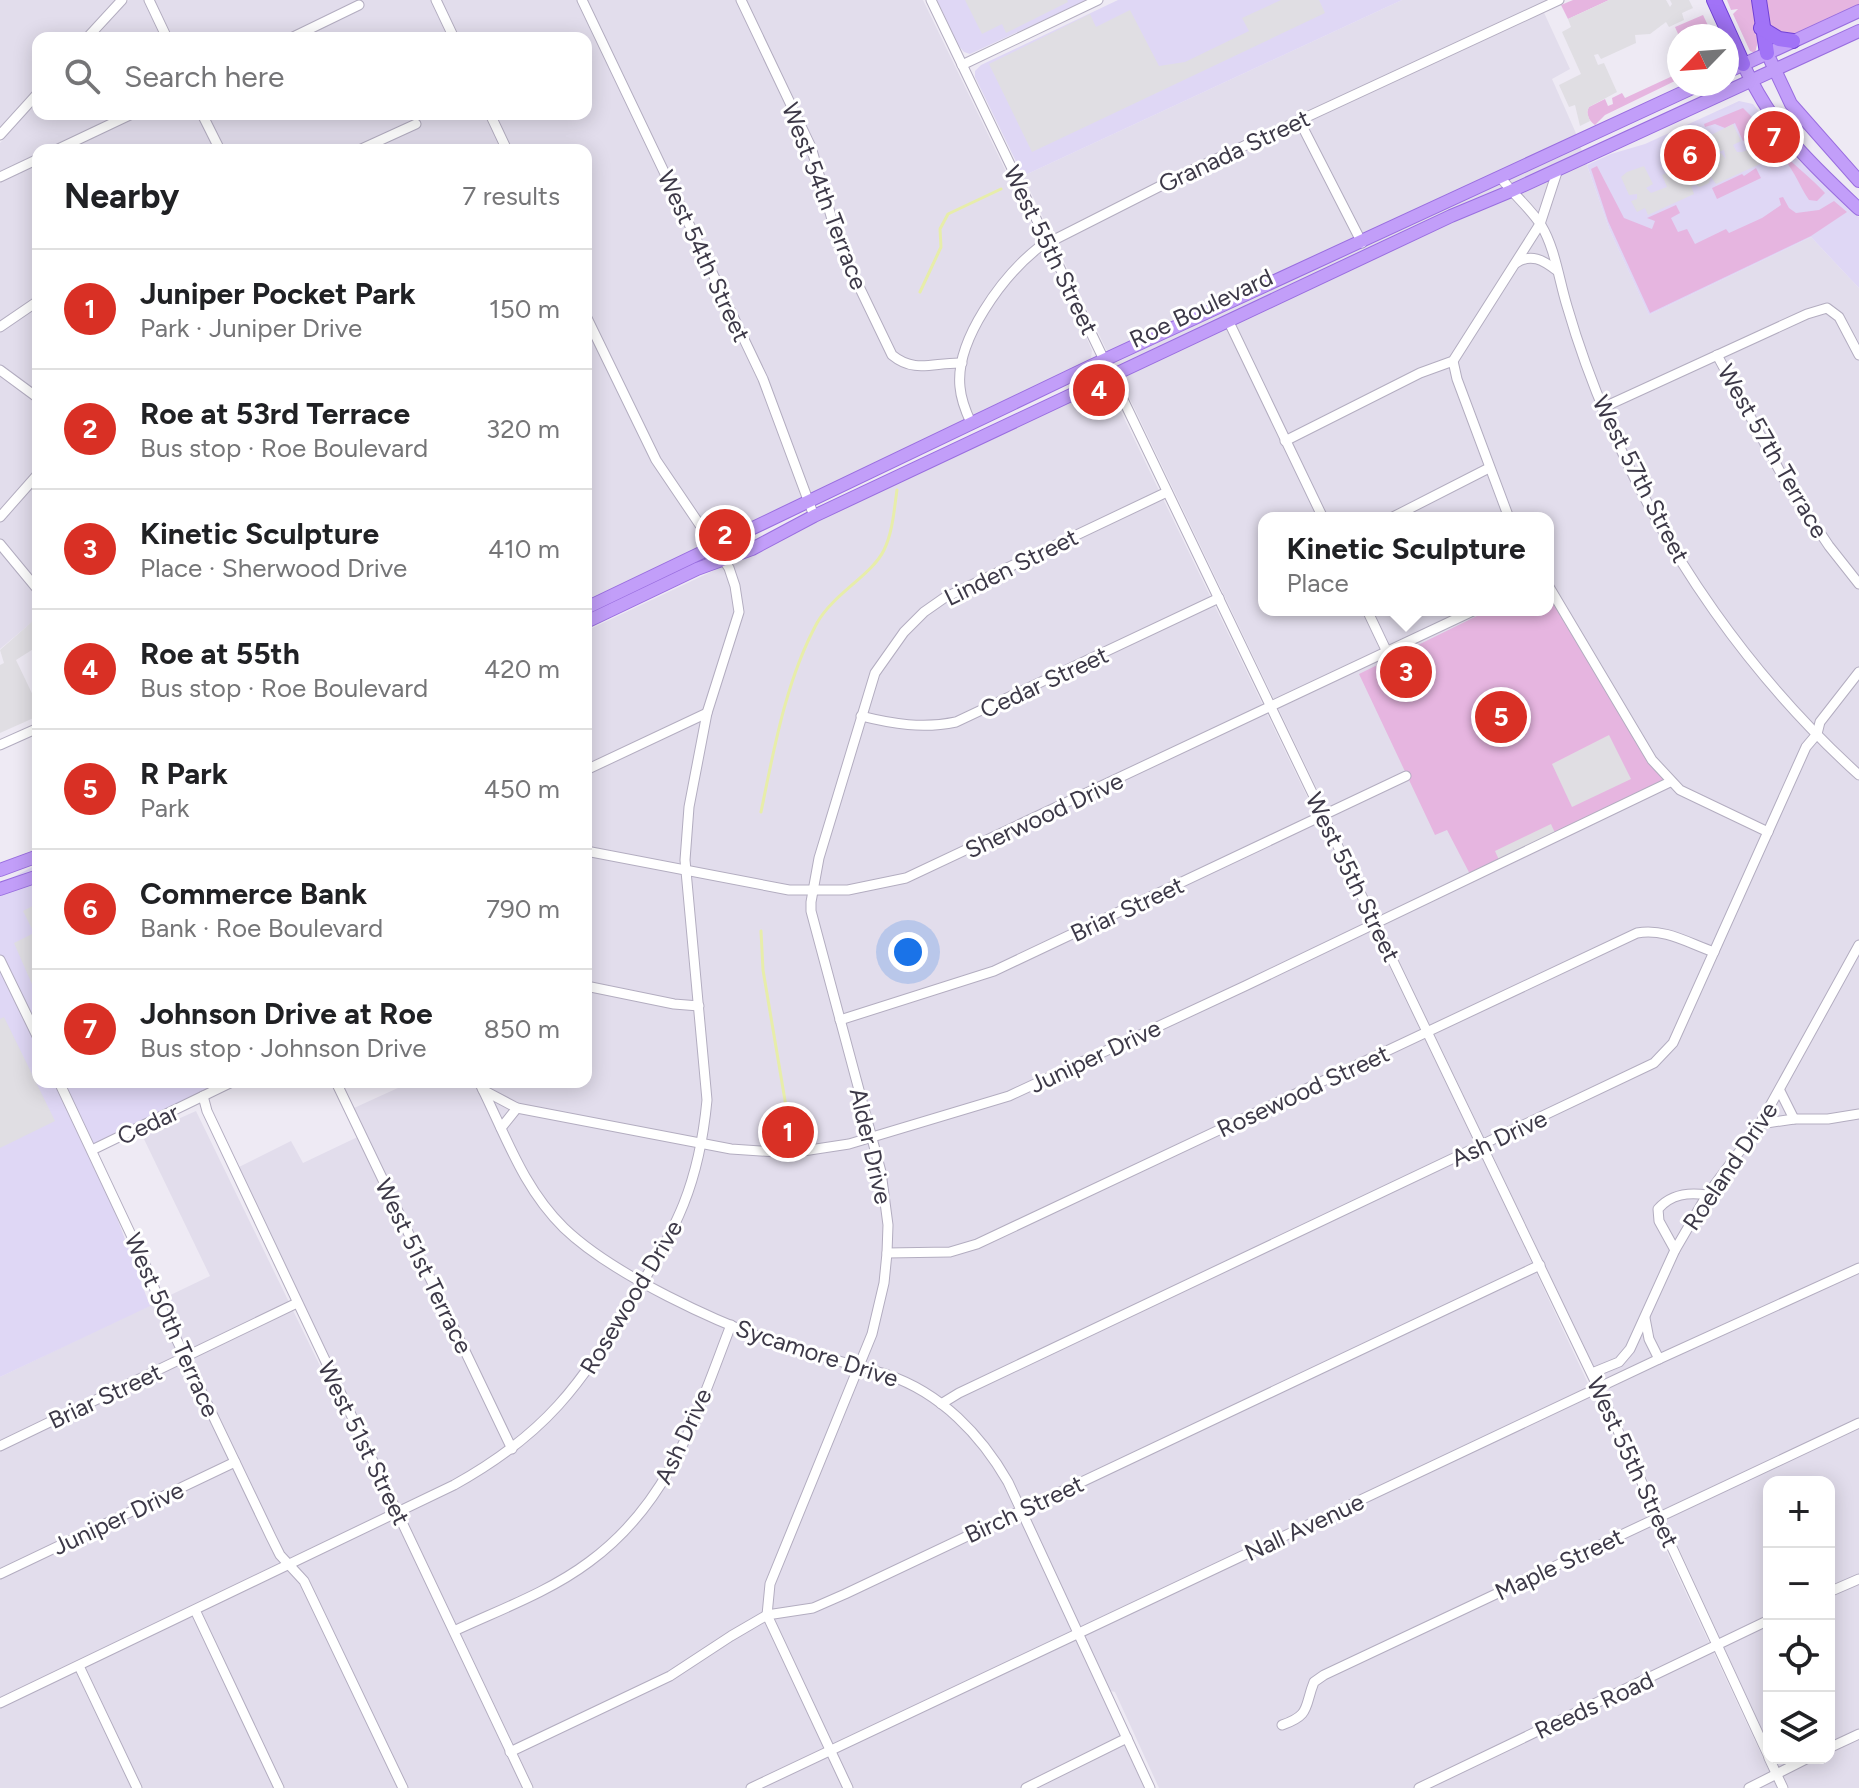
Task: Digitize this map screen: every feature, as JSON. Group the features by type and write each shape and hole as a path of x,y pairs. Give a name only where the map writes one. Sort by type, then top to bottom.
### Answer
{"highway":[{"path":"1714,0 1743,64"},
{"path":"1759,0 1767,53"},
{"path":"1761,28 1779,39 1793,41"}],"main road":[{"path":"1739,66 1859,11"},
{"name":"Roe Boulevard","path":"592,619 697,569 752,549 814,516 1438,221 1511,191 1859,31"},
{"path":"1767,53 1791,104 1859,181"},
{"path":"1743,64 1780,129 1797,150 1859,209"},
{"name":"Roe Boulevard","path":"592,605 1104,360 1675,96"},
{"path":"0,870 32,858"},
{"path":"0,889 32,878"}],"street":[{"path":"93,32 122,0"},
{"path":"149,0 164,32"},
{"path":"436,0 451,32"},
{"name":"West 54th Street","path":"582,0 763,379 814,516"},
{"name":"West 54th Terrace","path":"741,0 811,147 840,247 892,355 903,364 915,367 962,363"},
{"name":"West 55th Street","path":"931,0 1599,1387 1763,1745"},
{"path":"962,65 1098,0"},
{"name":"Granada Street","path":"962,363 965,348 996,293 1018,265 1047,242 1299,120 1559,0"},
{"path":"303,32 359,5"},
{"path":"0,135 32,100"},
{"path":"69,144 119,120"},
{"path":"205,120 217,144"},
{"path":"493,120 504,144"},
{"path":"1299,120 1362,243"},
{"path":"372,144 416,124"},
{"path":"0,177 32,162"},
{"path":"1285,441 1420,373 1453,361 1540,224 1558,169"},
{"name":"West 57th Street","path":"1501,178 1540,224 1602,408 1625,459 1679,558 1738,643 1817,734 1859,775"},
{"path":"1513,265 1523,259 1537,258 1556,270"},
{"path":"0,327 32,305"},
{"path":"1602,408 1807,314 1827,308 1839,317 1859,355"},
{"path":"1228,320 1320,512"},
{"name":"Rosewood Drive","path":"0,1703 465,1479 512,1449 539,1427 586,1374 644,1282 680,1217 695,1176 707,1100 686,872 689,807 707,713 739,612 729,568 656,460 592,328"},
{"name":"West 57th Terrace","path":"1717,355 1784,479 1859,584"},
{"path":"1453,361 1507,512"},
{"path":"962,363 960,388 971,423"},
{"path":"0,370 32,394"},
{"path":"1403,512 1489,468"},
{"path":"0,517 32,481"},
{"name":"Linden Street","path":"861,716 875,673 886,654 924,612 944,598 1167,492"},
{"path":"0,544 32,583"},
{"path":"1554,595 1652,760 1670,782 1698,801 1768,832"},
{"name":"Cedar Street","path":"861,716 902,725 934,726 956,722 1219,598"},
{"path":"1370,616 1387,652"},
{"name":"Sherwood Drive","path":"592,852 751,885 813,891 848,890 906,878 1462,616"},
{"name":"Ash Drive","path":"941,1404 1654,1063 1673,1043 1806,747 1817,734 1820,722 1859,672"},
{"path":"592,767 707,713"},
{"name":"Alder Drive","path":"767,1615 770,1584 876,1318 887,1253 886,1200 873,1138 811,911 819,858 861,716"},
{"path":"0,745 32,731"},
{"name":"Briar Street","path":"840,1020 994,971 1406,776"},
{"name":"Juniper Drive","path":"484,1088 517,1108 758,1152 790,1153 873,1138 1009,1096 1670,782"},
{"name":"Rosewood Street","path":"887,1253 950,1252 977,1244 1637,933 1650,930 1663,932 1714,952"},
{"name":"Roeland Drive","path":"1592,1373 1619,1362 1630,1349 1675,1250 1707,1195 1760,1124 1780,1091 1859,945"},
{"path":"0,960 32,1026"},
{"path":"592,987 699,1006"},
{"name":"West 50th Terrace","path":"62,1088 271,1537 289,1565 304,1581 403,1788"},
{"path":"203,1096 220,1088"},
{"name":"West 51st Terrace","path":"339,1088 512,1449"},
{"name":"Sycamore Drive","path":"482,1088 523,1174 554,1216 575,1237 644,1282 731,1325 786,1346 907,1383 941,1404 970,1429 994,1458 1021,1511 1150,1788"},
{"path":"1780,1091 1794,1119"},
{"name":"Cedar","path":"92,1150 203,1096"},
{"name":"West 51st Street","path":"203,1096 207,1111 297,1303 528,1788"},
{"path":"501,1128 517,1108"},
{"path":"1760,1124 1859,1114"},
{"path":"1675,1250 1659,1221 1658,1209 1664,1202 1688,1192 1707,1195"},
{"name":"Birch Street","path":"510,1752 670,1676 767,1615 813,1608 1540,1265"},
{"name":"Nall Avenue","path":"751,1788 1599,1387 1859,1270"},
{"name":"Briar Street","path":"0,1446 297,1303"},
{"path":"1645,1318 1649,1339 1659,1359"},
{"name":"Ash Drive","path":"454,1631 564,1578 606,1549 638,1517 676,1462 731,1325"},
{"name":"Maple Street","path":"1282,1725 1293,1721 1306,1710 1314,1682 1324,1675 1859,1423"},
{"name":"Juniper Drive","path":"0,1574 235,1462"},
{"path":"1835,1589 1859,1579"},
{"path":"195,1610 279,1788"},
{"path":"767,1615 848,1788"},
{"name":"Reeds Road","path":"1419,1788 1763,1623"},
{"path":"79,1666 137,1788"},
{"path":"1835,1745 1859,1734"},
{"path":"1026,1788 1127,1738"},
{"name":"West 55th Street","path":"1772,1764 1783,1788"},
{"path":"1749,1788 1796,1764"}],"shaded area":[{"path":"0,0 115,0 86,32 32,32 32,92 0,127"},
{"path":"129,0 923,0 1088,341 1091,358 592,599 592,144 32,144 32,622 0,649 0,143 32,108 32,120 592,120 592,32 100,32"},
{"path":"937,0 1087,0 970,54 958,45"},
{"path":"965,0 1068,2 1006,33 1002,24 982,34"},
{"path":"1118,0 1402,0 1023,176 975,77 975,71 981,65"},
{"path":"1281,0 1319,0 1325,13 1032,152 989,64 1090,14 1096,27 1130,10 1159,66 1185,62 1249,31 1242,18"},
{"path":"1402,0 1549,0 1540,4 1570,69 1552,79 1575,131 1610,231 1649,315 1811,237 1859,288 1859,1788 1789,1788 1778,1764 1835,1764 1835,1476 1763,1476 1763,1732 1632,1446 1023,176"},
{"path":"1573,0 1609,0 1568,19 1561,5"},
{"path":"1609,0 1666,0 1670,7 1670,0 1689,0 1693,8 1682,13 1684,20 1675,24 1666,22 1650,34 1635,35 1636,43 1601,59 1598,54 1594,55 1598,65 1604,63 1617,92 1589,107 1590,121 1580,126 1575,105 1569,107 1559,85 1581,74 1562,32 1571,27 1568,19"},
{"path":"1727,0 1753,0 1758,41 1755,53 1750,51 1733,14 1738,9 1731,10"},
{"path":"1765,0 1859,0 1859,5 1786,37 1769,25"},
{"path":"1703,15 1707,24 1682,24"},
{"path":"1667,79 1667,85 1605,115 1595,125 1589,119 1589,107 1605,99 1608,106 1613,104 1612,98 1622,93 1625,98"},
{"path":"1739,101 1753,104 1797,159 1859,217 1859,288 1811,237 1649,315 1610,231 1587,165 1645,144"},
{"path":"1743,108 1762,127 1743,141 1735,123 1725,128 1715,124 1705,127 1704,124"},
{"path":"1733,124 1741,141 1733,145 1737,152 1755,147 1762,163 1716,184 1711,177 1709,183 1700,187 1691,186 1694,194 1648,215 1645,208 1637,212 1631,201 1637,199 1637,194 1629,195 1621,177 1644,166 1653,184 1646,188 1651,193 1667,187 1662,175 1687,164 1695,174 1693,166 1721,153 1726,159 1724,150 1717,153 1709,136"},
{"path":"1763,128 1783,154 1825,193 1817,201 1809,200 1778,153 1761,145 1751,148 1747,141"},
{"path":"1597,166 1624,218 1652,229 1655,221 1647,218 1676,205 1680,213 1671,218 1678,232 1687,229 1695,244 1726,229 1729,233 1762,218 1781,205 1779,198 1783,197 1796,213 1819,210 1834,201 1847,212 1811,236 1650,313 1608,221 1591,169"},
{"path":"1756,168 1761,178 1717,199 1712,188"},
{"path":"1105,385 1109,387 1507,1210 1763,1758 1763,1764 1766,1764 1777,1788 1159,1788 1115,1692 1099,1688 1144,1788 534,1788 239,1167 291,1141 303,1163 366,1133 354,1108 398,1088 592,1088 592,628"},
{"path":"1554,605 1652,760 1670,782 1472,878 1447,830 1435,835 1359,674 1477,616 1554,616"},
{"path":"32,622 32,650 16,660 32,693 32,719 0,733 0,665 4,663 0,650"},
{"path":"1609,735 1631,779 1572,807 1552,764"},
{"path":"1551,824 1555,833 1499,860 1495,851"},
{"path":"32,867 32,1088 216,1088 92,1151 150,1306 0,1377 0,884"},
{"path":"32,906 32,929 23,911"},
{"path":"32,934 32,984 14,943"},
{"path":"4,1017 32,1074 32,1088 39,1088 55,1121 0,1148 0,1019"},
{"path":"196,1111 522,1788 0,1788 0,1377 210,1276 142,1135"},
{"path":"800,1114 807,1148 771,1149 773,1115"}],"waterway":[{"path":"920,292 941,247 940,229 948,214 1001,189"},
{"path":"761,812 782,715 806,645 824,613 871,568 884,550 897,490"},
{"path":"761,931 763,970 790,1130"}],"place":[{"name":"Johnson Drive at Roe","path":"1774,137"},
{"name":"Commerce Bank","path":"1690,155"},
{"name":"Roe at 55th","path":"1099,390"},
{"name":"Roe at 53rd Terrace","path":"725,535"},
{"name":"Kinetic Sculpture","path":"1406,672"},
{"name":"R Park","path":"1501,717"},
{"name":"Juniper Pocket Park","path":"788,1132"}]}
